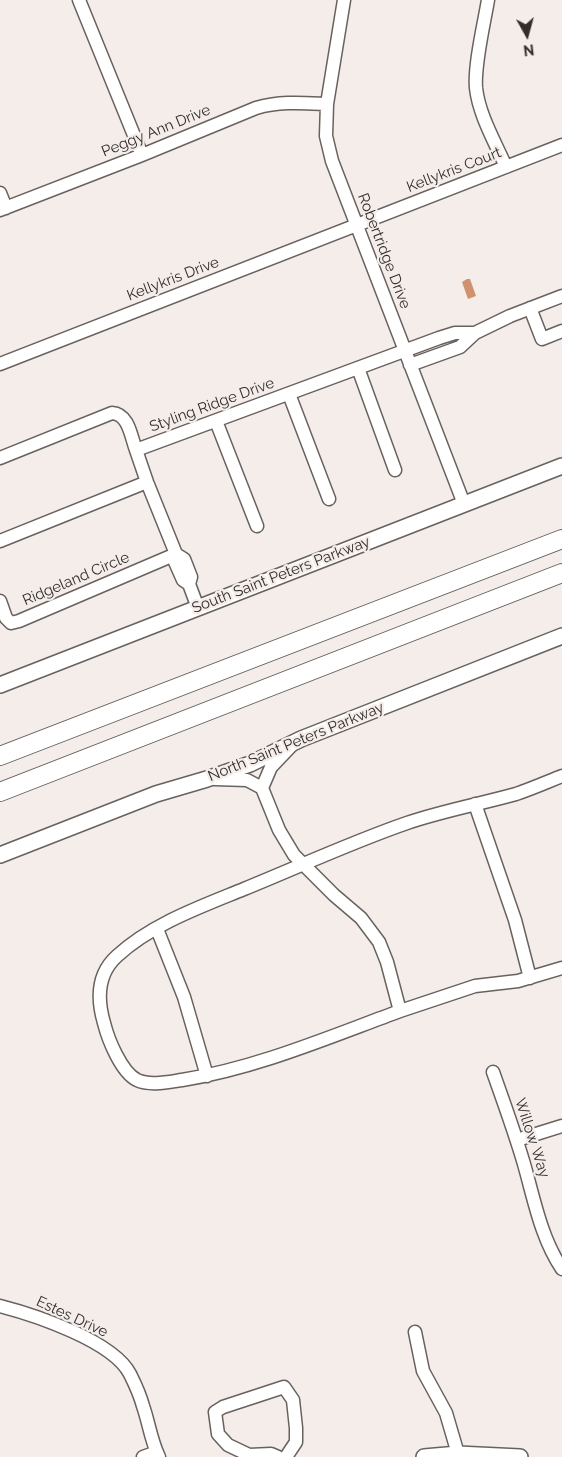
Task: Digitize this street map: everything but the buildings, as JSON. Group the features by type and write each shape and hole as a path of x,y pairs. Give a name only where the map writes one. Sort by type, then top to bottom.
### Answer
{"highway":[{"path":"0,756 562,539"},
{"path":"0,792 562,573"}],"main road":[{"name":"South Saint Peters Parkway","path":"0,685 562,466"},
{"name":"North Saint Peters Parkway","path":"0,855 156,794 250,764 301,739 562,636"},
{"path":"424,1457 458,1454 520,1457"}],"street":[{"path":"79,0 142,155"},
{"name":"Robertridge Drive","path":"344,0 327,104 326,136 332,161 464,504"},
{"path":"488,0 476,73 476,89 480,106 506,167"},
{"name":"Peggy Ann Drive","path":"3,209 269,104 327,104"},
{"name":"Kellykris Court","path":"357,225 562,145"},
{"path":"0,192 3,209"},
{"name":"Kellykris Drive","path":"0,364 357,225"},
{"path":"410,365 460,347 475,333 562,296"},
{"path":"530,308 542,339 562,331"},
{"name":"Styling Ridge Drive","path":"198,608 189,584 183,580 175,562 176,554 136,450 455,333 475,333"},
{"path":"358,368 395,470"},
{"path":"289,394 329,499"},
{"path":"0,458 112,412 123,416 136,450"},
{"path":"216,421 257,526"},
{"path":"0,541 147,482"},
{"name":"Ridgeland Circle","path":"0,601 6,618 11,622 19,621 176,554"},
{"path":"262,788 271,767 293,744"},
{"path":"562,776 518,793 407,823 185,913 115,957 102,976 98,994 106,1032 120,1061 130,1075 139,1081 161,1083 207,1076 268,1060 474,986 518,981 562,968"},
{"path":"206,779 235,778 247,780 262,788 279,830 294,855 334,895 361,918 379,942 388,962 400,1011"},
{"path":"475,804 515,920 530,978"},
{"path":"157,929 184,998 207,1076"},
{"name":"Willow Way","path":"494,1072 517,1140 545,1235 553,1256 562,1269"},
{"path":"517,1140 562,1126"},
{"name":"Estes Drive","path":"0,1306 48,1322 96,1343 114,1356 128,1372 142,1404 158,1454 143,1457"},
{"path":"414,1332 423,1371 446,1413 458,1454"},
{"path":"278,1457 271,1454 249,1455 228,1444 218,1434 215,1412 223,1407 284,1387 293,1400 296,1428 296,1442 286,1457"}],"shaded area":[{"path":"470,279 476,296 468,299 462,282"}]}
